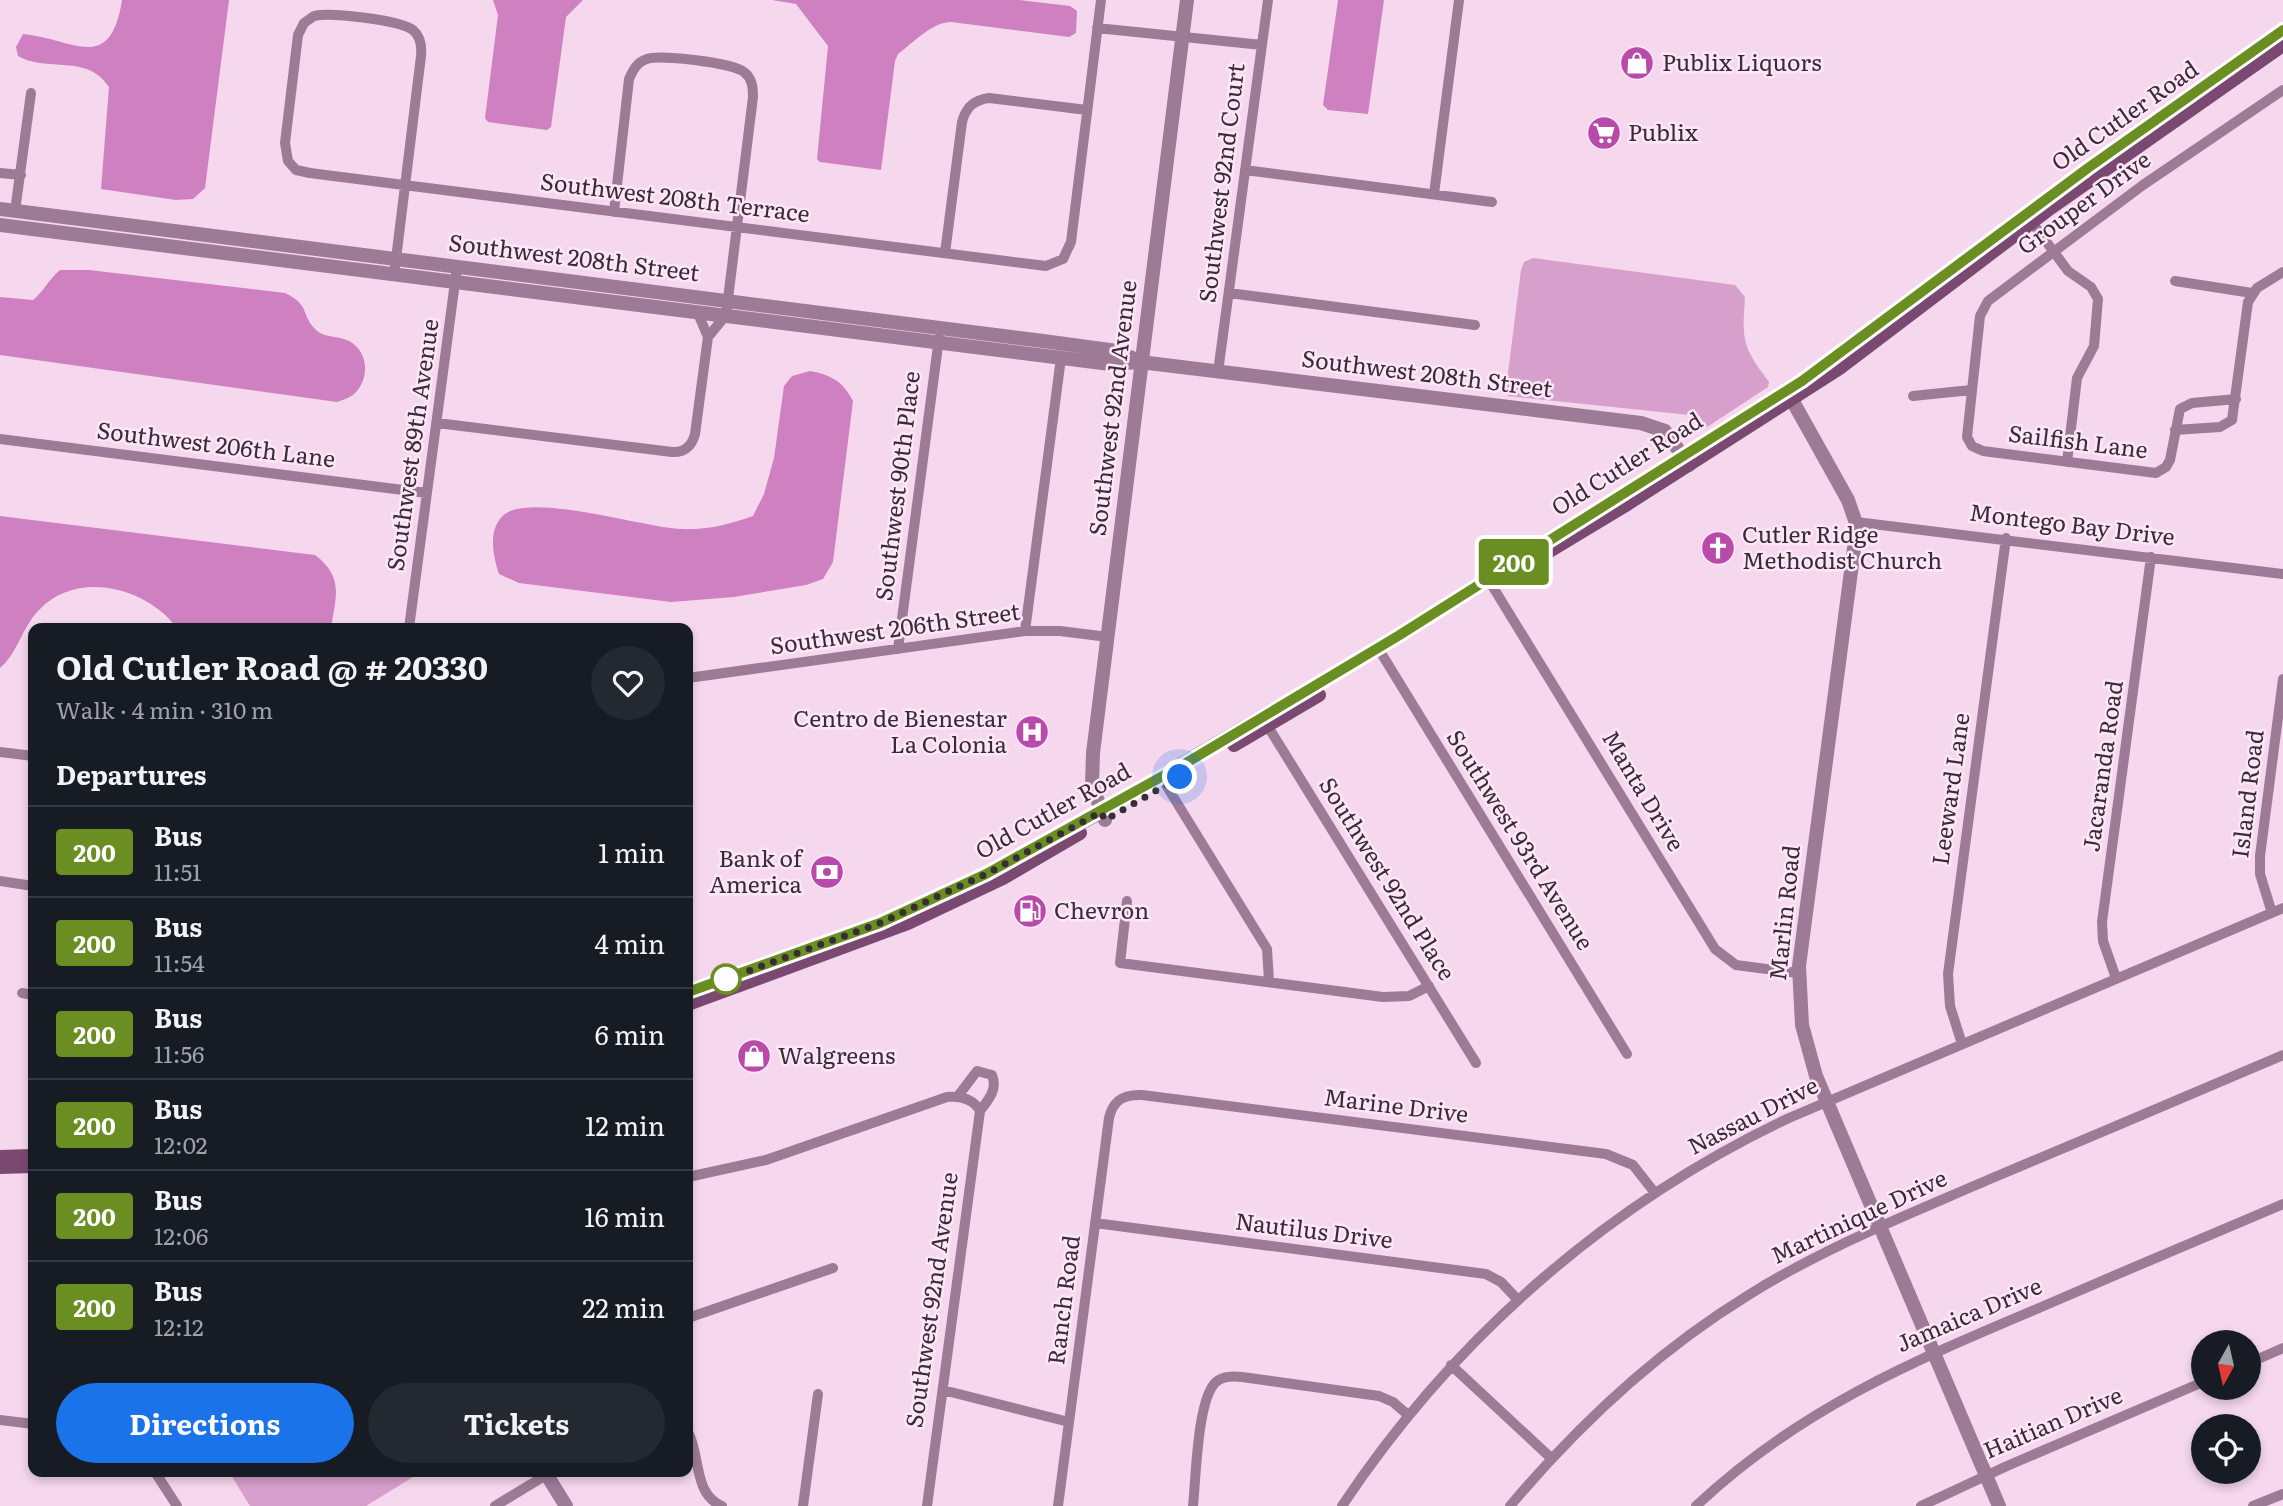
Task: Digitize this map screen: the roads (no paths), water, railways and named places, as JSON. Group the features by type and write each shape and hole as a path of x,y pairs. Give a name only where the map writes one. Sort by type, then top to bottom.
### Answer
{"main road":[{"name":"Old Cutler Road","path":"1103,816 1166,785 1789,395 1841,367 2030,218 2283,30"},
{"name":"Old Cutler Road","path":"2030,218 2283,45"},
{"name":"Old Cutler Road","path":"693,1002 789,969 1003,878 1103,816 1265,722"},
{"name":"Old Cutler Road","path":"693,990 906,918"},
{"path":"789,969 802,952"},
{"path":"0,1157 28,1156"},
{"path":"0,1167 28,1166"}],"street":[{"path":"946,253 962,122 969,107 976,101 994,99 1087,110 1101,0"},
{"name":"Southwest 92nd Avenue","path":"1103,816 1092,785 1091,769 1187,0"},
{"name":"Southwest 92nd Court","path":"1219,372 1268,0"},
{"path":"1434,194 1459,0"},
{"name":"Southwest 208th Terrace","path":"404,185 421,42 412,30 401,25 329,15 317,15 307,20 299,35 286,158 293,168 305,173 1046,265 1063,259 1072,242 1087,110"},
{"path":"1097,29 1262,45"},
{"path":"437,423 674,453 691,444 695,434 708,337 726,308 753,97 753,85 746,74 733,66 664,58 650,58 639,63 629,79 614,212"},
{"name":"Grouper Drive","path":"1972,446 1966,432 1979,321 1984,305 2053,251 2283,90"},
{"path":"15,211 31,93"},
{"path":"1245,170 1492,202"},
{"path":"0,173 21,175"},
{"path":"395,266 404,185"},
{"name":"Southwest 208th Street","path":"0,209 456,274 939,335 1117,351 1140,362"},
{"path":"2030,218 2071,275 2094,289 2099,302 2093,353 2077,378 2067,462"},
{"name":"Southwest 208th Street","path":"0,225 395,266"},
{"path":"2175,281 2252,293 2283,272"},
{"name":"Southwest 208th Street","path":"456,274 697,311 726,308"},
{"name":"Southwest 89th Avenue","path":"410,623 456,274"},
{"path":"1229,293 1475,324"},
{"name":"Sailfish Lane","path":"1972,446 1983,451 2156,472 2169,464 2175,430 2226,425 2233,416 2246,308 2252,293"},
{"path":"697,311 708,337"},
{"name":"Southwest 208th Street","path":"939,335 1061,358 1110,364 1140,362 1649,425 1665,431 1686,460"},
{"name":"Southwest 90th Place","path":"898,649 939,335"},
{"path":"1025,631 1061,358"},
{"path":"1913,396 1971,390"},
{"path":"1789,395 1848,500 1856,522"},
{"path":"2175,430 2178,414 2183,406 2236,398"},
{"name":"Southwest 206th Lane","path":"0,439 427,493"},
{"name":"Montego Bay Drive","path":"1856,522 2006,538 2283,574"},
{"name":"Marlin Road","path":"1856,522 1798,973 1804,1038 1827,1101 1999,1506"},
{"name":"Leeward Lane","path":"1962,1044 1950,1006 1948,974 2006,538"},
{"name":"Jacaranda Road","path":"2116,978 2102,941 2102,922 2151,557"},
{"name":"Manta Drive","path":"1490,582 1715,949 1736,965 1798,973"},
{"name":"Southwest 206th Street","path":"693,677 1025,631 1060,631 1108,637"},
{"name":"Southwest 93rd Avenue","path":"1380,652 1628,1054"},
{"name":"Island Road","path":"2272,913 2260,874 2260,856 2283,679"},
{"name":"Southwest 92nd Place","path":"1265,722 1476,1063"},
{"path":"0,752 28,755"},
{"path":"1166,785 1267,949 1269,981"},
{"path":"0,881 28,885"},
{"path":"1127,901 1121,963 1391,997 1409,996 1429,986"},
{"name":"Nassau Drive","path":"1342,1506 1408,1415 1451,1364 1518,1300 1575,1251 1655,1193 1759,1132 1827,1101 2283,908"},
{"name":"Martinique Drive","path":"1510,1506 1551,1458 1630,1382 1716,1316 1805,1262 1880,1227 2283,1055"},
{"name":"Southwest 92nd Avenue","path":"927,1506 977,1107 994,1091 992,1075 977,1072 958,1096"},
{"name":"Marine Drive","path":"1117,1101 1128,1095 1142,1095 1606,1154 1633,1165 1655,1193"},
{"path":"693,1176 766,1160 947,1097 958,1096 977,1107"},
{"name":"Ranch Road","path":"1058,1506 1109,1118 1117,1101"},
{"name":"Jamaica Drive","path":"1696,1506 1757,1454 1823,1408 1933,1352 2283,1204"},
{"name":"Nautilus Drive","path":"1095,1223 1486,1274 1501,1282 1518,1300"},
{"path":"693,1316 833,1268"},
{"path":"2261,1358 2283,1348"},
{"path":"1451,1364 1551,1458"},
{"path":"1193,1506 1205,1404 1212,1387 1221,1379 1242,1377 1374,1395 1393,1402 1408,1415"},
{"name":"Haitian Drive","path":"1921,1506 1986,1475 2191,1387"},
{"path":"943,1390 1069,1422"},
{"path":"803,1506 818,1394"},
{"path":"0,1420 28,1423"},
{"path":"693,1443 704,1491 722,1506"},
{"path":"158,1477 177,1506"},
{"path":"495,1506 542,1477"},
{"path":"550,1477 566,1506"},
{"path":"2253,1506 2283,1493"}],"place":[{"name":"Publix Liquors","path":"1637,63"},
{"name":"Publix","path":"1604,133"},
{"name":"Cutler Ridge Methodist Church","path":"1718,548"},
{"name":"Centro de Bienestar La Colonia","path":"1032,732"},
{"name":"Bank of America","path":"827,872"},
{"name":"Chevron","path":"1030,911"},
{"name":"Walgreens","path":"754,1056"}]}
